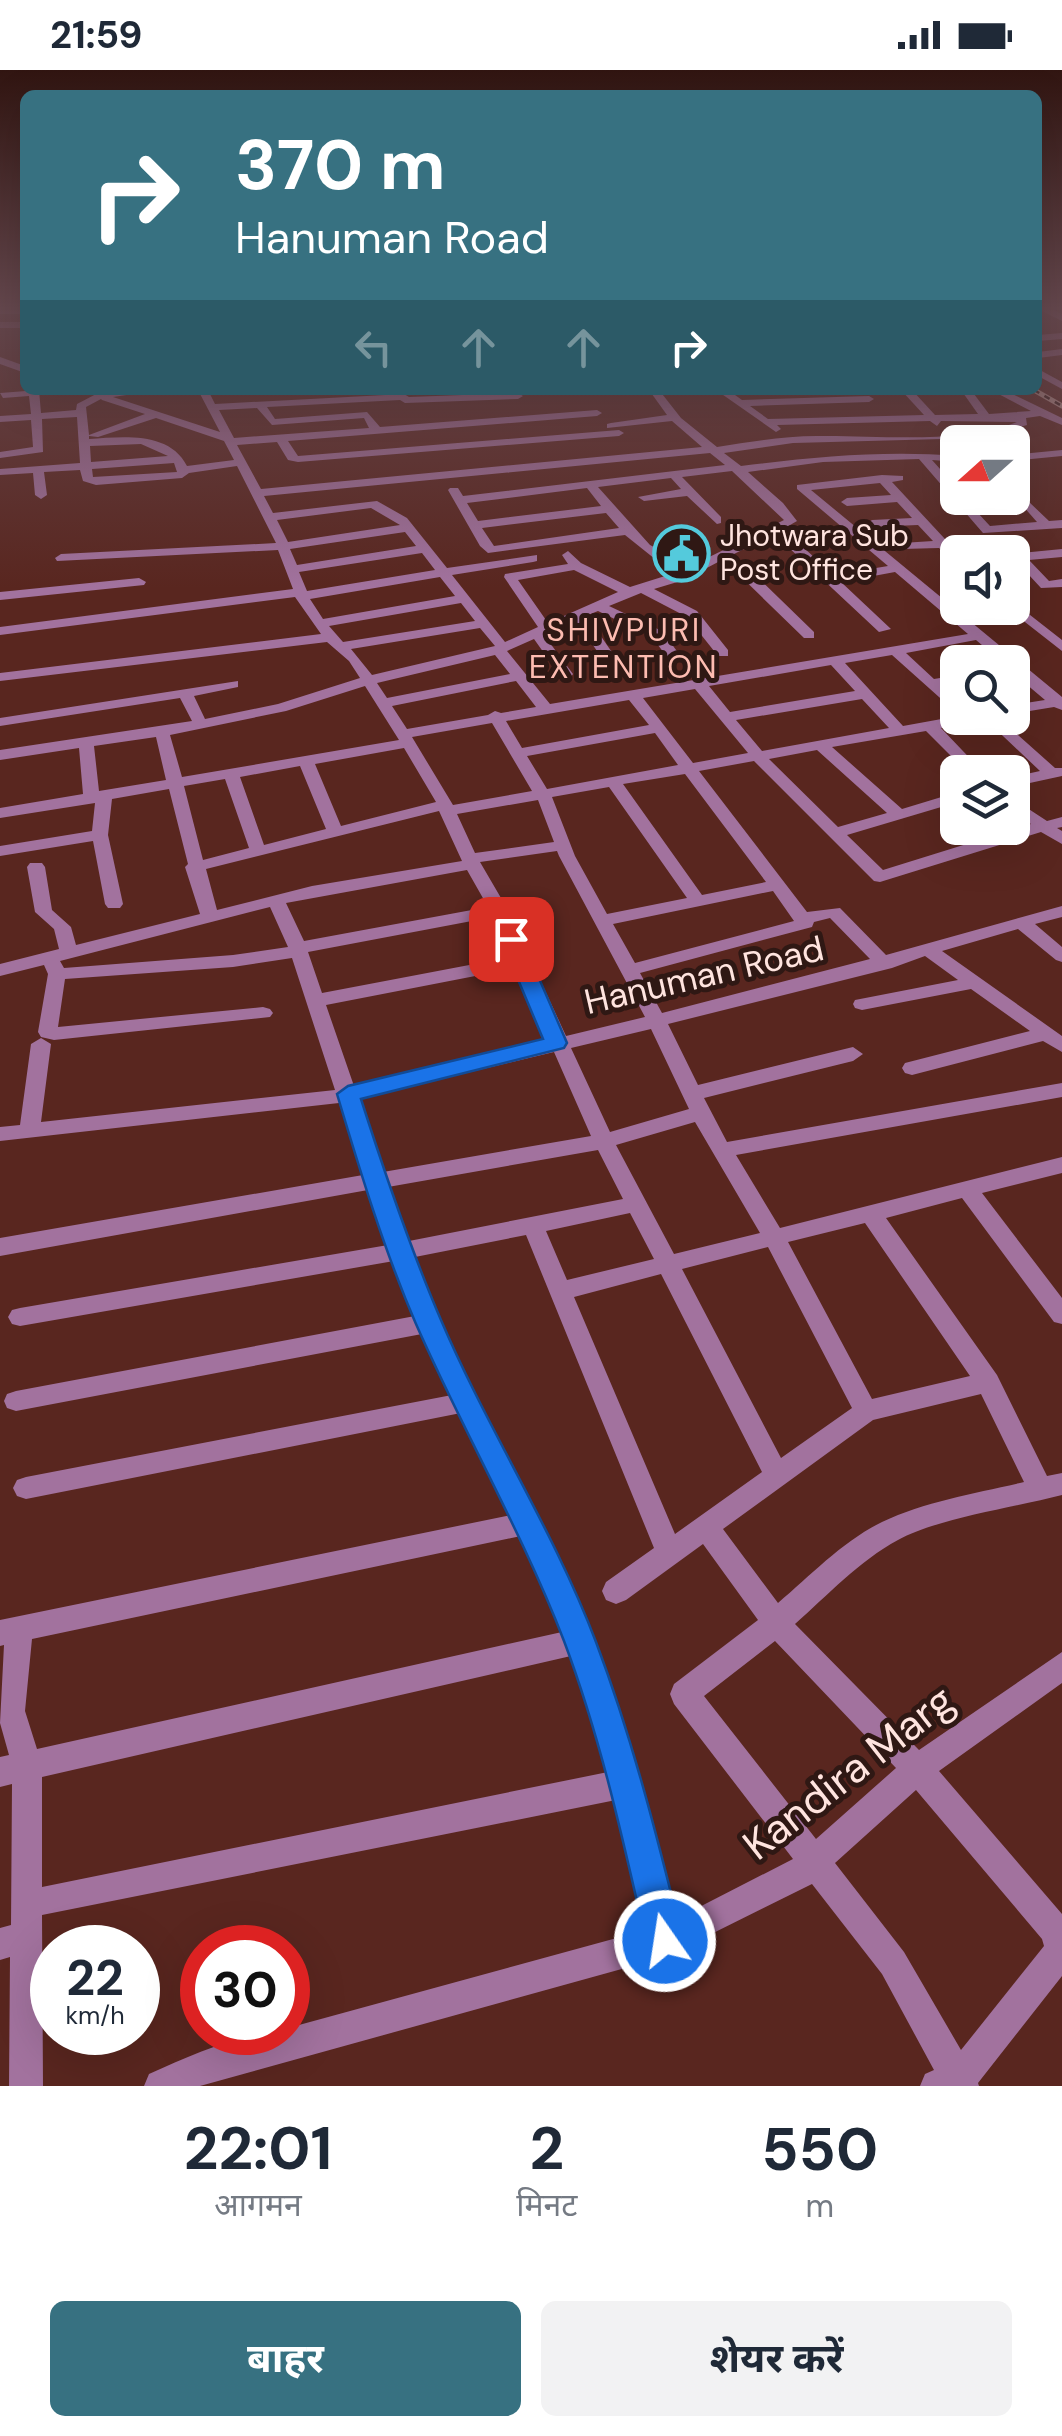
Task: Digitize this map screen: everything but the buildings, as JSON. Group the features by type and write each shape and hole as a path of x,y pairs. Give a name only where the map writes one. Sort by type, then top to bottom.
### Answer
{"street":[{"path":"0,455 39,450 35,400"},
{"path":"88,400 84,402 82,414 87,478 96,482 178,476 181,464"},
{"path":"114,400 228,440 597,413"},
{"path":"152,414 153,400"},
{"path":"209,400 270,518 300,594 370,680 446,808 498,910 604,1142 776,1474"},
{"path":"212,406 374,400"},
{"path":"0,755 162,732 281,708 370,680 500,649 636,590 692,571 791,521 658,400"},
{"path":"734,400 823,459 845,481"},
{"path":"738,403 834,400"},
{"path":"870,400 880,419"},
{"path":"916,400 933,418 940,433"},
{"path":"974,400 986,416"},
{"path":"1017,400 1062,422"},
{"path":"585,402 642,456"},
{"path":"260,404 264,416 272,422 367,415 376,428"},
{"path":"236,405 252,440"},
{"path":"482,408 487,421"},
{"path":"430,410 435,424"},
{"path":"764,422 1020,416 1042,412"},
{"path":"0,419 82,414 115,428"},
{"path":"85,440 152,414"},
{"path":"1020,416 1021,425"},
{"path":"280,437 292,458 298,459 615,430 676,417"},
{"path":"85,440 148,440 186,426"},
{"path":"257,493 794,440 940,437"},
{"path":"148,440 170,450 181,464"},
{"path":"424,448 492,550 529,552"},
{"path":"1030,456 1062,453"},
{"path":"922,456 940,476"},
{"path":"460,500 823,459 940,458"},
{"path":"0,472 88,464 241,462"},
{"path":"38,468 41,495"},
{"path":"675,476 716,520"},
{"path":"882,478 940,544"},
{"path":"899,478 801,487 988,645"},
{"path":"374,480 388,501"},
{"path":"590,484 625,531 651,555 692,571"},
{"path":"644,497 689,492"},
{"path":"768,497 807,492"},
{"path":"847,502 899,498"},
{"path":"270,518 373,504 382,507 408,528 546,709"},
{"path":"1030,507 1046,525"},
{"path":"474,525 610,509"},
{"path":"974,515 987,530 1062,524"},
{"path":"872,524 920,520"},
{"path":"65,589 60,552 132,554 283,546 408,528"},
{"path":"0,630 441,573 558,542 625,531"},
{"path":"771,534 791,543 884,628"},
{"path":"558,542 576,566 692,614 723,653"},
{"path":"906,546 940,544"},
{"path":"293,569 424,549"},
{"path":"529,552 542,572"},
{"path":"132,554 144,613"},
{"path":"1030,557 1062,554"},
{"path":"722,557 736,564 809,635"},
{"path":"566,674 509,579 514,574 576,566"},
{"path":"830,580 900,568"},
{"path":"1030,571 1046,585 1062,584"},
{"path":"0,596 139,582"},
{"path":"1030,599 1062,591"},
{"path":"320,623 462,599"},
{"path":"599,606 657,634 675,658"},
{"path":"574,616 590,629 615,666"},
{"path":"1030,616 1055,633 1062,647"},
{"path":"0,677 482,624"},
{"path":"0,814 306,762 496,716 978,636"},
{"path":"896,650 940,693"},
{"path":"834,661 899,730"},
{"path":"384,703 519,676"},
{"path":"1030,679 1060,703"},
{"path":"931,684 940,683"},
{"path":"0,722 233,684"},
{"path":"699,684 757,755 880,876 1053,824"},
{"path":"185,693 200,723"},
{"path":"726,717 866,694"},
{"path":"630,970 806,923 634,696"},
{"path":"1030,707 1060,703"},
{"path":"116,705 119,738"},
{"path":"496,716 543,793 564,846 696,1103 775,1239 866,1411"},
{"path":"194,868 335,831 446,808 940,723"},
{"path":"929,725 959,755"},
{"path":"518,752 660,728"},
{"path":"162,732 210,918"},
{"path":"1011,735 1057,773"},
{"path":"86,743 114,904"},
{"path":"819,744 899,815"},
{"path":"306,762 335,831"},
{"path":"1030,778 1057,773"},
{"path":"232,776 258,851"},
{"path":"613,781 698,901"},
{"path":"834,834 940,802"},
{"path":"1030,812 1053,824 1062,838"},
{"path":"0,851 100,835"},
{"path":"0,970 59,961 276,900 564,846"},
{"path":"36,867 44,912 62,927 48,1032 263,1014"},
{"path":"604,920 775,885"},
{"path":"276,900 298,949 376,1183 429,1323 528,1523 580,1641 627,1783 665,1941"},
{"path":"59,961 233,961 498,910"},
{"name":"Hanuman Road","path":"0,1134 348,1094 884,964 1062,911"},
{"path":"802,919 834,912 884,964"},
{"path":"1023,924 1062,956"},
{"path":"930,952 1054,1040"},
{"path":"314,1002 521,961"},
{"path":"862,1004 974,983"},
{"path":"912,1068 1054,1040"},
{"path":"28,1130 41,1044"},
{"path":"0,1247 604,1142 696,1103 853,1054"},
{"path":"722,1150 1062,1090"},
{"path":"561,1291 1058,1172"},
{"path":"968,1191 1062,1316"},
{"path":"20,1318 404,1251 637,1204"},
{"path":"705,1526 776,1623 917,1769 1056,1931 1060,1946 1056,1958 952,2084 893,1963 684,1694 776,1623 852,1556 888,1532 918,1519 1052,1487 988,1382 872,1215"},
{"path":"533,1225 669,1552"},
{"path":"16,1401 429,1323"},
{"path":"616,1590 866,1411 988,1382"},
{"path":"26,1488 467,1402"},
{"path":"26,2086 12,1940 14,1769 10,1632 528,1523"},
{"path":"14,1769 580,1641"},
{"name":"Kandira Marg","path":"161,2086 193,2070 665,1941 798,1876 917,1769 1058,1676"},
{"path":"46,1901 627,1783"}],"railway":[{"path":"1052,400 1062,406"}],"place":[{"name":"Jhotwara Sub Post Office","path":"681,553"}],"district":[{"name":"SHIVPURI EXTENTION","path":"624,648"}],"route":[{"path":"511,939 556,1043 348,1094 376,1183 429,1323 528,1523 580,1641 627,1783 665,1941"}]}
